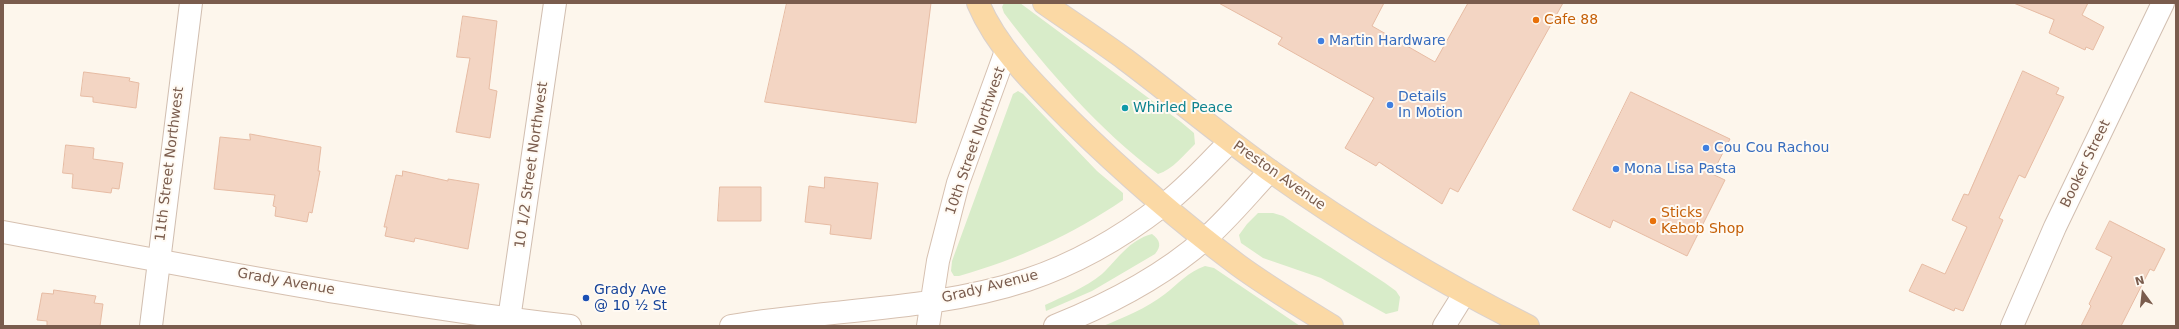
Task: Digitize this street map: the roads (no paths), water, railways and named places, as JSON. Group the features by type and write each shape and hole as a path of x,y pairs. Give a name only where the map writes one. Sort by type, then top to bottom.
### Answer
{"main road":[{"name":"11th Street Northwest","path":"151,326 191,3"},
{"name":"10 1/2 Street Northwest","path":"508,322 555,3"},
{"path":"978,3 1006,51 1054,104 1110,159 1205,239 1266,284 1332,326"},
{"name":"Preston Avenue","path":"1044,3 1125,59 1230,142 1270,171 1390,250 1464,294 1528,326"},
{"name":"Booker Street","path":"2012,326 2055,227 2163,3"},
{"name":"10th Street Northwest","path":"928,326 938,261 958,183 1006,51"},
{"name":"Grady Avenue","path":"731,326 767,320 932,302 1027,280 1059,267 1118,237 1164,206 1230,142"},
{"path":"1055,326 1090,311 1171,265 1205,239 1270,171"},
{"name":"Grady Avenue","path":"3,232 508,322 570,326"},
{"path":"1444,326 1464,294"}],"place":[{"name":"Cafe 88","path":"1536,20"},
{"name":"Martin Hardware","path":"1321,41"},
{"name":"Details In Motion","path":"1390,105"},
{"name":"Whirled Peace","path":"1125,108"},
{"name":"Cou Cou Rachou","path":"1706,148"},
{"name":"Mona Lisa Pasta","path":"1616,169"},
{"name":"Sticks Kebob Shop","path":"1653,221"},
{"name":"Grady Ave @ 10 ½ St","path":"586,298"}]}
